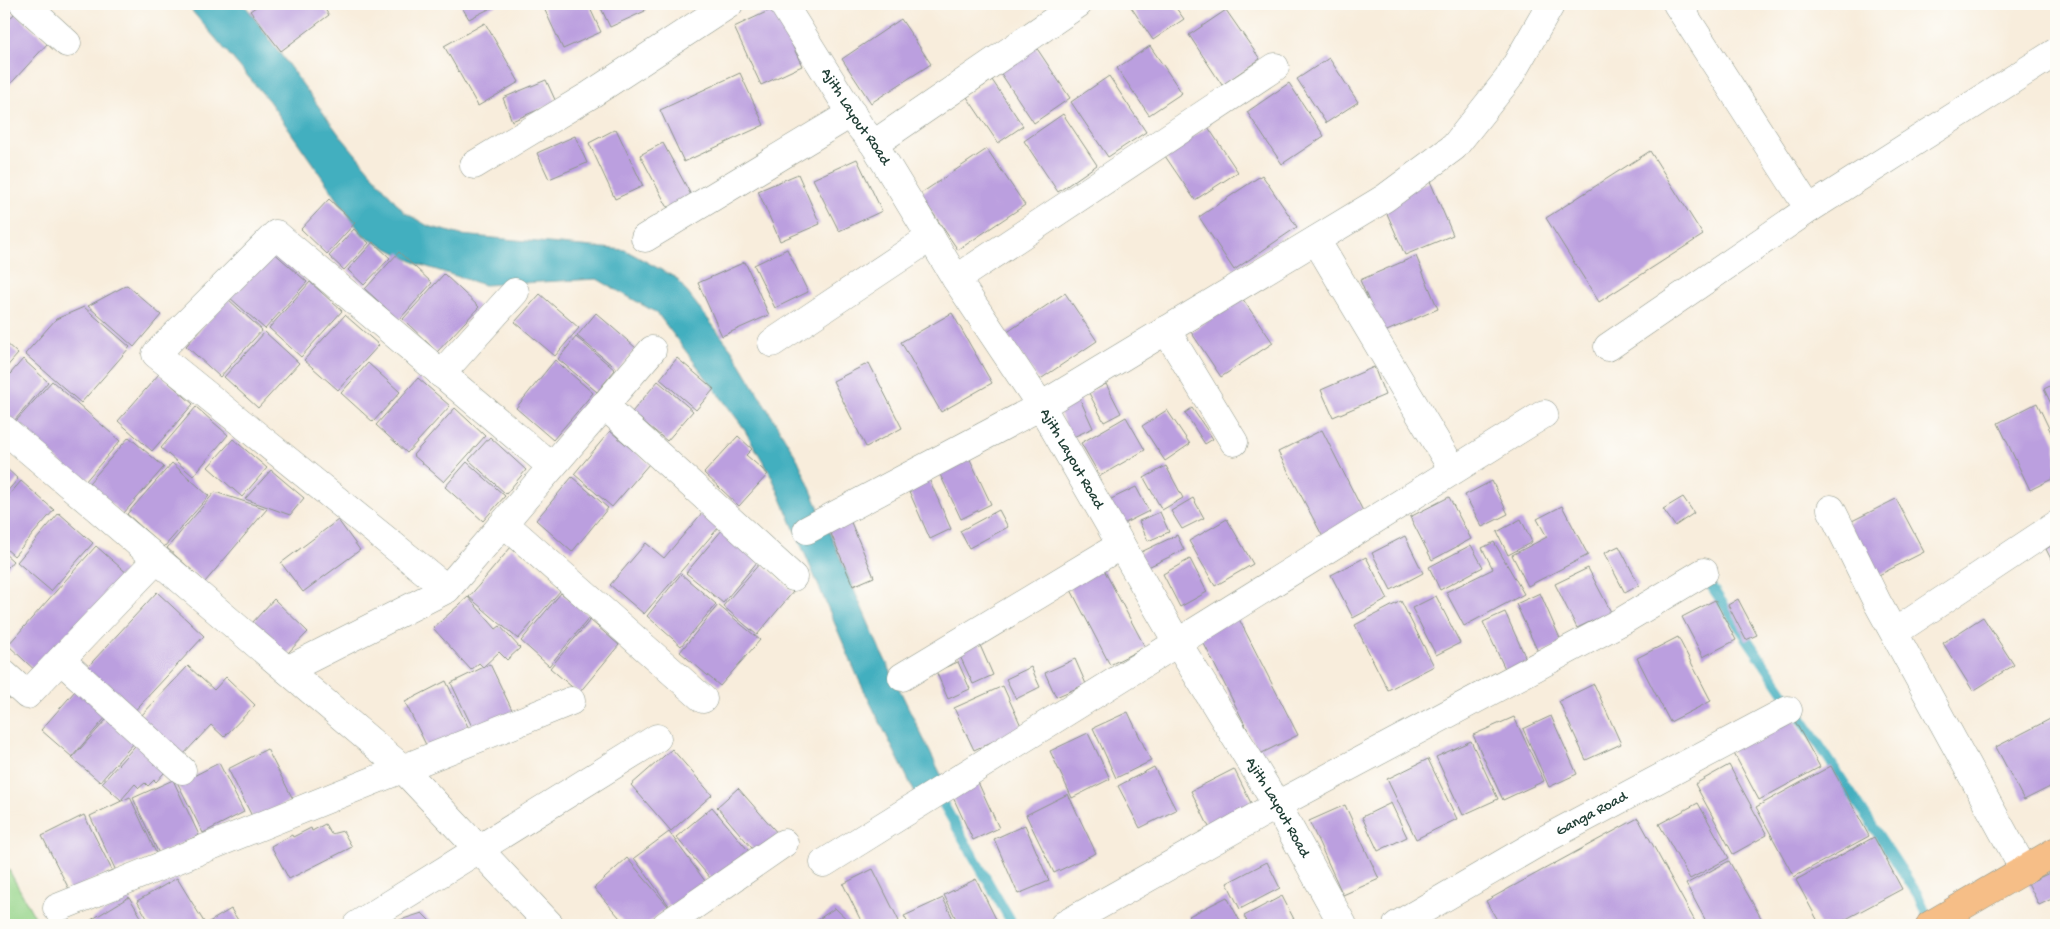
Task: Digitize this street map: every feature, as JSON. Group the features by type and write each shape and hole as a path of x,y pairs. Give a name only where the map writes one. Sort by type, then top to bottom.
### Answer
{"main road":[{"path":"1930,925 2056,851"}],"street":[{"path":"24,4 68,43"},
{"path":"474,165 590,95 730,4"},
{"name":"Ajith Layout Road","path":"783,4 852,113 874,144 956,279 1041,406 1177,642 1277,805 1343,925"},
{"path":"874,144 1078,4"},
{"path":"807,530 1041,406 1385,198 1454,147 1508,79 1552,4"},
{"path":"1677,4 1809,209"},
{"path":"1608,348 1809,209 2056,52"},
{"path":"956,279 1275,67"},
{"path":"645,238 852,113"},
{"path":"447,589 156,354 276,234 551,466"},
{"path":"772,343 930,237"},
{"path":"1316,240 1453,470"},
{"path":"441,374 516,292"},
{"path":"1166,330 1234,442"},
{"path":"287,670 447,589 505,524 551,466 652,350"},
{"path":"604,405 793,576"},
{"path":"824,863 1544,414"},
{"path":"4,429 402,768 550,925"},
{"path":"1831,509 1877,602 2024,870"},
{"path":"505,524 703,699"},
{"path":"1895,632 2056,525"},
{"path":"902,678 1121,545"},
{"path":"4,674 27,694 156,560"},
{"path":"1064,925 1277,805 1624,620 1704,572"},
{"path":"61,660 182,770"},
{"path":"57,908 570,701"},
{"name":"Ganga Road","path":"1397,925 1538,843 1788,710"},
{"path":"357,925 657,738"},
{"path":"666,925 784,843"}],"green space":[{"path":"4,861 39,925 4,925"}],"water":[{"path":"186,4 244,4 338,133 404,212 428,226 461,235 625,250 676,278 732,350 798,460 877,643 945,783 917,797 859,680 771,475 741,424 657,313 597,279 484,285 418,264 363,236 269,101"}],"building":[{"path":"4,4 13,9 4,19"},
{"path":"260,4 321,4 329,15 281,51 250,11"},
{"path":"460,4 499,4 469,19"},
{"path":"542,4 588,4 601,32 563,49"},
{"path":"599,4 641,4 645,11 610,27"},
{"path":"1129,4 1173,4 1184,19 1153,40"},
{"path":"775,8 802,66 761,85 734,27"},
{"path":"1226,10 1260,59 1222,85 1189,35"},
{"path":"15,13 48,43 4,91 4,25"},
{"path":"901,19 931,64 871,103 842,59"},
{"path":"485,23 519,82 478,106 444,46"},
{"path":"1034,44 1070,98 1034,123 998,69"},
{"path":"1150,46 1182,93 1149,115 1117,68"},
{"path":"1329,58 1358,102 1326,123 1297,79"},
{"path":"740,73 764,125 684,162 660,110"},
{"path":"1109,76 1146,132 1108,157 1071,102"},
{"path":"546,80 556,102 512,121 503,98"},
{"path":"992,80 1023,126 998,143 967,97"},
{"path":"1289,83 1324,136 1282,164 1247,112"},
{"path":"1063,114 1097,165 1058,192 1024,141"},
{"path":"1208,127 1238,172 1195,200 1165,156"},
{"path":"616,129 643,186 615,199 589,143"},
{"path":"575,136 587,163 549,179 537,153"},
{"path":"663,143 691,195 668,208 640,155"},
{"path":"987,149 1025,205 958,250 920,194"},
{"path":"1650,151 1703,235 1599,302 1546,218"},
{"path":"857,159 882,211 839,231 813,179"},
{"path":"798,174 820,224 780,241 758,191"},
{"path":"1262,175 1297,227 1234,270 1199,217"},
{"path":"1430,181 1453,235 1405,255 1382,202"},
{"path":"329,199 355,223 327,254 301,229"},
{"path":"354,229 369,243 344,270 329,256"},
{"path":"373,242 390,258 364,285 348,270"},
{"path":"787,249 808,292 775,308 754,265"},
{"path":"271,250 307,282 265,329 229,297"},
{"path":"399,252 432,283 399,320 365,289"},
{"path":"1416,256 1438,309 1382,333 1360,280"},
{"path":"745,262 769,315 722,336 698,283"},
{"path":"444,274 479,307 437,352 403,319"},
{"path":"310,282 342,311 301,357 269,328"},
{"path":"127,285 161,315 134,347 88,306"},
{"path":"1065,293 1097,341 1039,380 1006,333"},
{"path":"540,294 579,328 555,356 515,322"},
{"path":"1242,298 1273,343 1221,377 1191,332"},
{"path":"228,299 262,330 220,377 186,346"},
{"path":"84,307 130,347 81,403 25,354 56,319"},
{"path":"596,313 636,348 618,370 577,336"},
{"path":"952,313 992,383 941,412 901,342"},
{"path":"345,315 379,345 338,390 304,360"},
{"path":"265,332 299,363 258,408 224,377"},
{"path":"576,337 615,370 597,392 558,359"},
{"path":"4,341 18,354 4,370"},
{"path":"677,358 714,389 696,410 660,379"},
{"path":"23,359 48,382 14,421 4,412 4,381"},
{"path":"555,360 593,393 553,440 516,408"},
{"path":"368,363 400,392 373,422 341,393"},
{"path":"869,363 902,428 866,447 833,381"},
{"path":"1374,367 1385,395 1333,417 1321,390"},
{"path":"159,374 193,404 152,451 118,421"},
{"path":"418,378 450,406 407,453 376,425"},
{"path":"52,381 120,441 84,483 15,422"},
{"path":"658,381 693,411 667,441 632,412"},
{"path":"2056,383 2056,414 2044,389"},
{"path":"1106,384 1121,413 1104,422 1089,393"},
{"path":"1079,397 1093,428 1071,438 1057,406"},
{"path":"2037,403 2056,443 2056,477 2030,490 1998,423"},
{"path":"196,407 228,435 193,476 161,448"},
{"path":"455,408 485,436 444,482 413,455"},
{"path":"1192,408 1213,439 1205,444 1185,413"},
{"path":"1167,410 1190,444 1165,461 1142,426"},
{"path":"1126,417 1145,450 1100,476 1081,443"},
{"path":"1322,430 1364,513 1323,537 1278,452"},
{"path":"610,431 649,464 612,507 574,474"},
{"path":"738,436 752,449 746,455 768,474 739,506 704,473"},
{"path":"129,437 164,467 123,514 89,483"},
{"path":"490,437 526,470 506,494 469,460"},
{"path":"233,439 267,468 242,497 208,467"},
{"path":"966,451 991,504 961,519 936,466"},
{"path":"467,462 505,496 483,521 445,487"},
{"path":"172,463 209,496 164,547 127,514"},
{"path":"4,466 18,479 4,495"},
{"path":"1166,466 1183,498 1162,510 1144,478"},
{"path":"271,470 304,498 290,515 245,499"},
{"path":"926,472 951,529 930,539 905,482"},
{"path":"572,477 608,508 572,552 536,520"},
{"path":"21,481 54,510 14,556 4,547 4,501"},
{"path":"1492,481 1508,514 1482,527 1465,495"},
{"path":"1136,487 1149,511 1121,525 1109,500"},
{"path":"215,492 267,509 205,582 167,548"},
{"path":"1449,497 1471,539 1432,560 1410,517"},
{"path":"1683,497 1694,513 1675,526 1663,509"},
{"path":"1193,498 1204,518 1182,529 1171,511"},
{"path":"1896,499 1924,552 1875,577 1848,523"},
{"path":"1562,506 1588,555 1528,586 1512,555 1547,537 1537,519"},
{"path":"999,510 1008,527 969,548 960,531"},
{"path":"1160,512 1169,532 1148,541 1139,521"},
{"path":"59,513 93,543 51,591 17,562"},
{"path":"702,513 719,527 644,614 610,585 646,543 664,558"},
{"path":"1227,519 1253,564 1215,586 1189,541"},
{"path":"1521,519 1532,542 1508,555 1497,532"},
{"path":"338,520 360,550 303,592 281,563"},
{"path":"850,520 874,577 853,586 829,529"},
{"path":"722,530 758,561 723,603 686,573"},
{"path":"1177,535 1184,550 1146,568 1139,553"},
{"path":"1405,536 1423,573 1391,590 1372,553"},
{"path":"1494,542 1524,594 1464,626 1446,592 1493,569 1482,548"},
{"path":"2056,543 2056,569 2046,549"},
{"path":"1471,545 1483,567 1440,590 1429,567"},
{"path":"96,546 129,575 40,675 8,645"},
{"path":"1619,546 1639,585 1625,593 1604,553"},
{"path":"511,547 561,590 518,639 469,597"},
{"path":"4,553 13,561 4,572"},
{"path":"1366,557 1388,599 1353,618 1331,575"},
{"path":"1190,559 1207,592 1180,607 1163,574"},
{"path":"760,563 793,592 757,635 723,606"},
{"path":"1102,566 1145,647 1110,665 1068,584"},
{"path":"1588,568 1611,612 1577,628 1555,584"},
{"path":"681,574 716,604 681,646 647,616"},
{"path":"157,592 204,636 128,718 81,674"},
{"path":"561,593 590,617 549,666 521,641"},
{"path":"1540,593 1562,643 1539,654 1516,604"},
{"path":"1436,596 1460,643 1436,655 1412,608"},
{"path":"468,597 496,629 500,626 520,648 507,660 499,652 483,667 479,663 471,670 433,628"},
{"path":"274,599 308,632 286,655 252,623"},
{"path":"1738,599 1757,635 1746,640 1728,605"},
{"path":"1715,600 1736,640 1703,657 1682,617"},
{"path":"1401,601 1434,666 1388,690 1355,625"},
{"path":"718,605 760,640 720,686 680,652"},
{"path":"1505,612 1528,663 1507,673 1483,622"},
{"path":"1237,615 1298,735 1260,754 1199,634"},
{"path":"1983,617 2014,665 1973,691 1943,643"},
{"path":"590,620 619,645 579,693 550,668"},
{"path":"1678,637 1711,701 1670,722 1637,658"},
{"path":"979,643 993,675 973,684 958,652"},
{"path":"1075,659 1086,684 1056,697 1045,673"},
{"path":"958,662 970,689 948,699 936,671"},
{"path":"490,664 515,716 476,735 451,683"},
{"path":"188,666 214,690 226,677 255,705 224,737 211,725 181,757 140,717"},
{"path":"1031,667 1040,687 1016,699 1006,679"},
{"path":"446,681 471,733 430,753 405,702"},
{"path":"82,683 112,710 72,757 41,730"},
{"path":"1594,684 1621,744 1586,760 1559,701"},
{"path":"1003,686 1022,728 974,750 954,708"},
{"path":"114,711 141,735 100,782 72,758"},
{"path":"1128,712 1151,761 1116,778 1093,728"},
{"path":"1791,714 1820,767 1759,800 1731,748"},
{"path":"1551,716 1577,774 1549,787 1523,729"},
{"path":"2056,716 2056,784 2024,800 1996,747"},
{"path":"1514,717 1544,781 1503,800 1473,735"},
{"path":"1088,733 1110,779 1072,798 1050,751"},
{"path":"142,738 172,764 156,782 154,780 148,786 145,783 139,788 135,784 121,800 102,783"},
{"path":"1471,741 1498,799 1463,815 1436,757"},
{"path":"267,749 293,799 254,820 228,769"},
{"path":"672,749 712,795 671,831 631,785"},
{"path":"1428,759 1457,819 1416,839 1387,779"},
{"path":"219,763 244,812 203,833 178,784"},
{"path":"1729,765 1767,835 1733,854 1695,784"},
{"path":"1831,766 1869,836 1794,877 1756,807"},
{"path":"1154,767 1176,810 1140,828 1118,786"},
{"path":"1234,769 1253,807 1210,829 1191,791"},
{"path":"173,780 199,835 159,854 133,798"},
{"path":"977,780 999,828 973,840 951,793"},
{"path":"738,788 779,835 757,854 717,807"},
{"path":"1068,794 1096,853 1054,873 1026,815"},
{"path":"130,797 156,853 116,871 90,816"},
{"path":"1391,803 1407,837 1378,851 1362,817"},
{"path":"1698,803 1729,858 1690,879 1659,824"},
{"path":"1345,805 1379,879 1343,895 1309,821"},
{"path":"712,807 752,855 716,885 676,837"},
{"path":"84,815 112,870 70,891 42,836"},
{"path":"1638,818 1697,925 1500,925 1486,901"},
{"path":"325,824 331,834 343,831 352,847 289,879 271,846 292,835 293,837 311,828 312,831"},
{"path":"1025,825 1049,881 1018,894 994,839"},
{"path":"669,832 705,881 670,907 634,858"},
{"path":"1874,837 1902,889 1835,925 1820,925 1796,880"},
{"path":"627,858 668,906 646,925 626,925 594,888"},
{"path":"1729,861 1765,925 1708,925 1686,884"},
{"path":"1267,862 1280,888 1240,909 1227,883"},
{"path":"873,869 899,921 891,925 863,925 843,884"},
{"path":"2056,870 2056,897 2039,905 2028,883"},
{"path":"177,878 204,922 198,925 151,925 137,901"},
{"path":"976,879 999,925 959,925 944,895"},
{"path":"1282,896 1297,925 1249,925 1244,916"},
{"path":"129,897 146,925 95,925 91,920"},
{"path":"1227,897 1242,925 1194,925 1189,916"},
{"path":"943,898 956,925 909,925 904,916"},
{"path":"835,908 853,925 810,925"},
{"path":"231,909 241,925 204,925"},
{"path":"422,913 434,925 393,925 397,921"}],"waterway":[{"path":"1709,583 1918,895 1930,924"},
{"path":"938,795 1013,925"}]}
